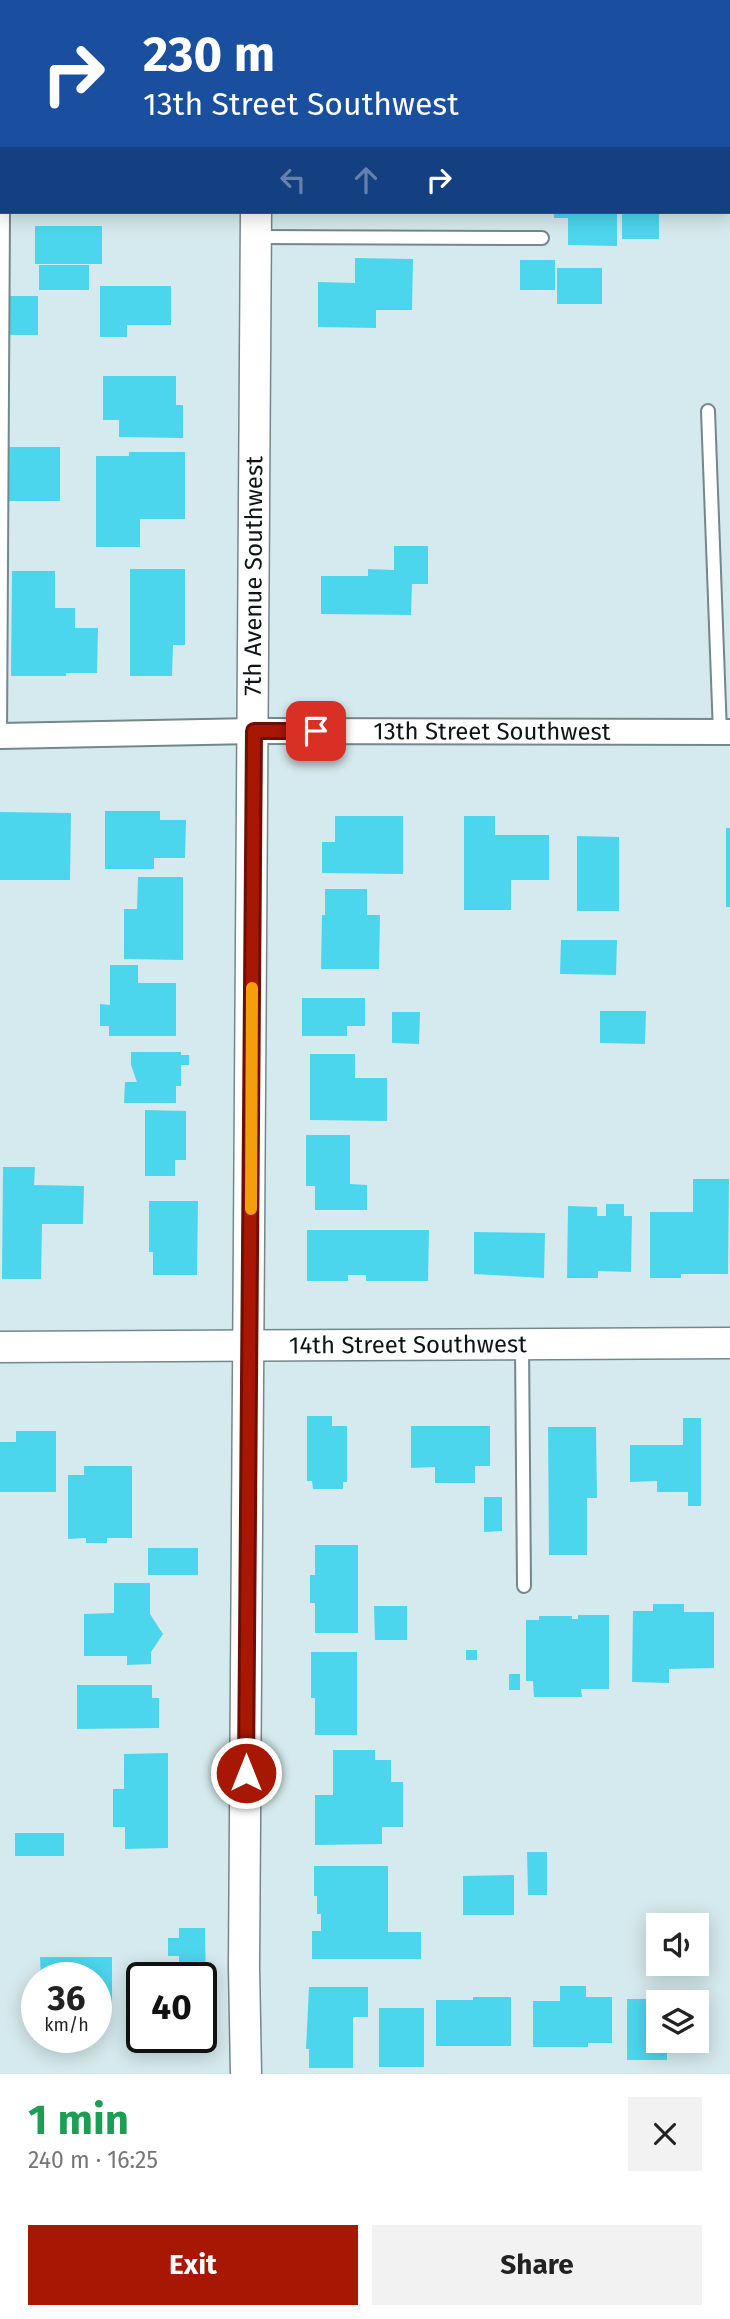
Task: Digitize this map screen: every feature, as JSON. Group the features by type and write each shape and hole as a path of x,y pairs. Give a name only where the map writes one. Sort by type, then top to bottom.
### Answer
{"street":[{"name":"7th Avenue Southwest","path":"246,2074 244,1953 256,224"},
{"name":"13th Street Southwest","path":"0,736 254,731 725,732"},
{"name":"14th Street Southwest","path":"0,1347 730,1343"}],"lane":[{"path":"0,736 3,214"},
{"path":"256,224 542,238"},
{"path":"708,411 725,732"},
{"path":"522,1344 524,1586"}],"building":[{"path":"554,214 617,214 617,246 568,245 568,218 554,218"},
{"path":"622,214 659,214 659,239 622,239"},
{"path":"35,226 102,226 102,264 35,264"},
{"path":"355,258 413,259 412,310 376,310 376,328 318,327 318,282 355,283"},
{"path":"520,260 555,260 555,290 520,290"},
{"path":"39,265 89,265 89,290 39,290"},
{"path":"557,268 602,268 602,304 557,304"},
{"path":"100,286 171,286 171,325 127,325 127,337 100,337"},
{"path":"7,296 38,296 38,335 7,335"},
{"path":"103,376 176,376 176,405 183,405 183,438 119,437 119,420 103,420"},
{"path":"7,447 60,447 60,501 7,501"},
{"path":"129,452 185,452 185,519 140,519 140,547 96,547 96,456 129,456"},
{"path":"394,546 428,546 428,584 412,584 411,615 321,614 321,576 368,576 368,569 394,570"},
{"path":"130,569 185,569 185,645 173,645 172,676 130,676"},
{"path":"12,571 55,571 55,608 75,608 75,628 98,628 97,673 11,676"},
{"path":"105,811 160,811 160,820 186,820 185,858 154,858 154,869 105,869"},
{"path":"0,812 71,813 70,880 0,880"},
{"path":"335,816 403,816 403,874 322,873 322,842 335,842"},
{"path":"464,816 495,816 495,835 549,835 549,880 511,880 511,910 464,910"},
{"path":"726,828 730,828 730,907 726,907"},
{"path":"577,836 619,837 619,911 577,911"},
{"path":"138,877 183,877 183,960 124,959 124,909 137,909"},
{"path":"325,889 367,889 367,915 380,915 379,969 321,969"},
{"path":"561,940 617,940 616,975 560,974"},
{"path":"110,965 138,965 138,983 176,983 176,1036 109,1036 109,1026 100,1026 100,1004 110,1005"},
{"path":"302,998 365,998 365,1026 347,1026 347,1036 302,1036"},
{"path":"600,1011 646,1011 645,1044 600,1043"},
{"path":"392,1012 420,1012 419,1044 392,1043"},
{"path":"131,1052 181,1052 181,1055 189,1055 189,1065 181,1065 181,1086 176,1086 176,1103 124,1103 125,1082 137,1082 131,1065"},
{"path":"310,1054 355,1054 355,1078 387,1078 387,1121 310,1120"},
{"path":"145,1110 186,1111 186,1160 175,1160 175,1176 145,1176"},
{"path":"306,1135 350,1135 350,1184 367,1185 367,1210 315,1210 315,1186 306,1186"},
{"path":"3,1167 35,1167 34,1185 84,1186 83,1224 42,1224 41,1279 2,1279"},
{"path":"693,1179 729,1179 728,1274 681,1274 681,1278 650,1278 650,1212 693,1212"},
{"path":"149,1201 198,1201 197,1275 153,1275 153,1252 149,1252"},
{"path":"606,1204 624,1204 624,1216 632,1216 631,1272 598,1271 598,1278 567,1278 568,1206 597,1207 597,1216 606,1216"},
{"path":"307,1230 429,1230 428,1281 366,1281 366,1275 348,1275 348,1281 307,1281"},
{"path":"474,1232 545,1233 544,1278 474,1274"},
{"path":"307,1416 332,1416 332,1426 347,1426 347,1482 343,1482 343,1489 313,1489 312,1481 307,1481"},
{"path":"683,1418 701,1418 701,1506 688,1506 688,1492 657,1492 657,1481 630,1482 630,1445 683,1445"},
{"path":"411,1426 490,1426 490,1466 475,1466 475,1483 435,1483 435,1467 411,1468"},
{"path":"548,1427 596,1427 597,1498 587,1498 587,1555 549,1555"},
{"path":"16,1431 56,1431 56,1492 0,1492 0,1442 16,1442"},
{"path":"84,1466 132,1466 132,1538 107,1538 107,1543 86,1543 86,1538 68,1539 68,1475 84,1475"},
{"path":"484,1497 502,1497 502,1531 484,1532"},
{"path":"315,1545 358,1545 358,1633 315,1633 315,1603 310,1603 310,1575 315,1575"},
{"path":"148,1548 198,1548 198,1575 148,1575"},
{"path":"114,1583 150,1583 150,1614 163,1634 151,1652 151,1664 127,1665 127,1656 84,1656 84,1614 114,1613"},
{"path":"653,1604 684,1604 684,1612 714,1612 714,1668 669,1669 669,1683 632,1682 633,1611 653,1611"},
{"path":"374,1606 407,1606 407,1640 375,1640"},
{"path":"578,1615 609,1615 609,1689 581,1689 582,1697 534,1697 533,1681 526,1681 526,1620 539,1620 539,1616 572,1616 572,1619 578,1619"},
{"path":"466,1650 477,1650 477,1660 466,1660"},
{"path":"311,1652 357,1652 357,1735 315,1735 315,1698 311,1698"},
{"path":"509,1674 520,1674 520,1690 509,1690"},
{"path":"77,1685 152,1685 152,1698 159,1698 159,1728 77,1729"},
{"path":"333,1750 375,1750 375,1760 391,1760 391,1782 403,1782 403,1827 382,1827 382,1844 315,1845 315,1795 333,1795"},
{"path":"168,1753 168,1848 125,1849 125,1827 113,1827 113,1789 124,1789 124,1754"},
{"path":"15,1833 64,1833 64,1856 15,1856"},
{"path":"527,1852 547,1852 547,1895 528,1895"},
{"path":"314,1866 388,1866 388,1932 421,1932 421,1959 312,1959 312,1931 321,1931 321,1914 317,1914 317,1896 314,1896"},
{"path":"514,1875 514,1915 463,1915 463,1876"},
{"path":"179,1928 205,1928 206,1962 179,1962 179,1956 168,1956 168,1938 179,1938"},
{"path":"40,1957 112,1957 112,1962 40,1962"},
{"path":"560,1986 586,1986 586,1997 612,1997 612,2043 588,2043 588,2047 533,2047 533,2001 560,2001"},
{"path":"309,1987 368,1987 368,2017 353,2017 353,2068 309,2068 309,2049 306,2049"},
{"path":"473,1997 511,1997 511,2046 436,2046 436,2000 473,2000"},
{"path":"627,1999 646,1999 646,2053 667,2053 667,2060 627,2060"},
{"path":"379,2008 424,2008 424,2067 379,2067"}],"slow traffic":[{"path":"251,1209 252,988"}],"route":[{"path":"246,1773 254,731 316,731"}]}
